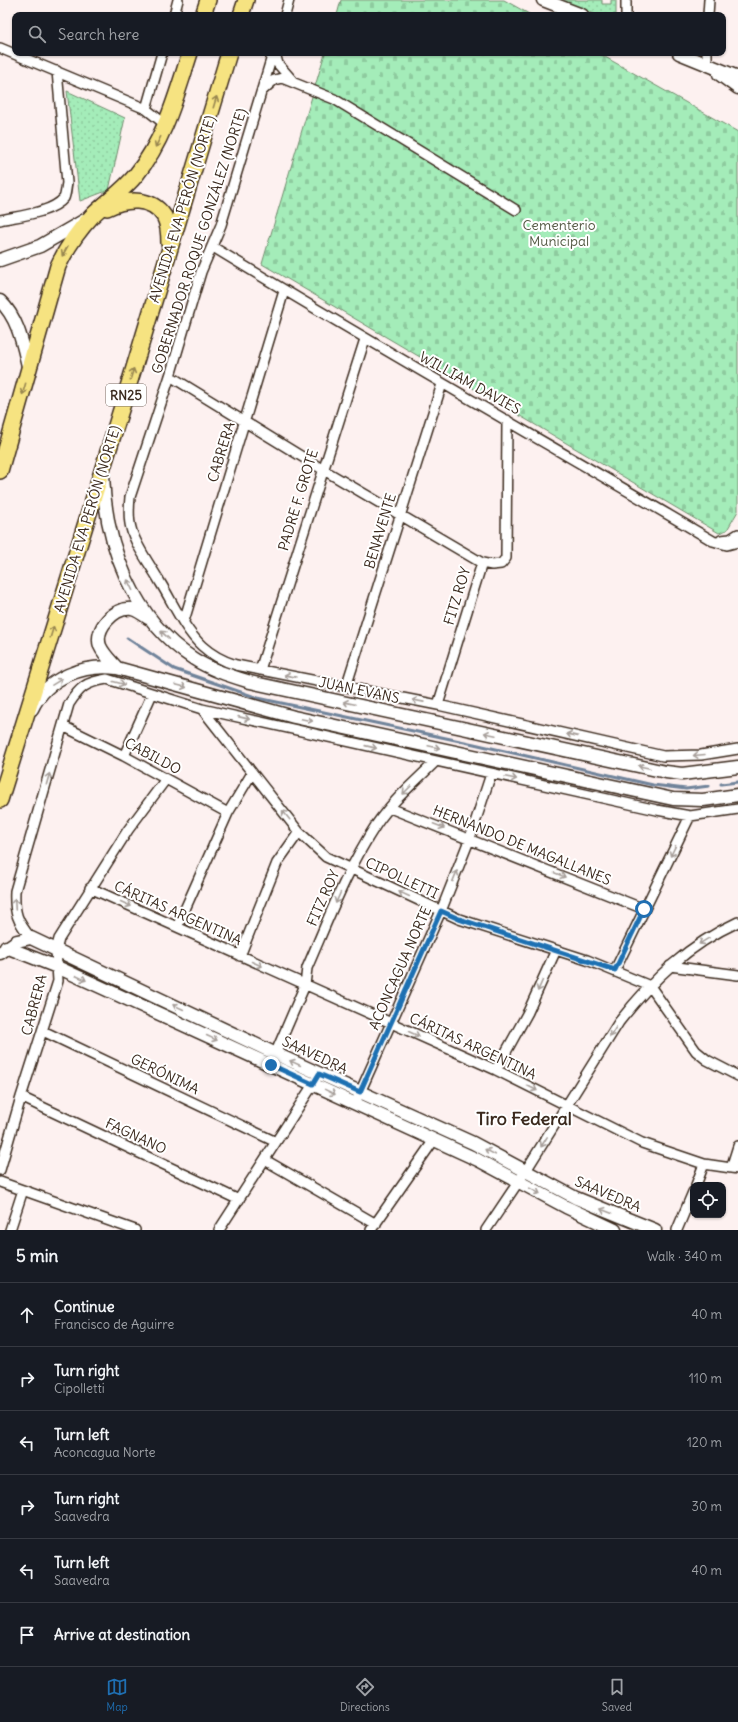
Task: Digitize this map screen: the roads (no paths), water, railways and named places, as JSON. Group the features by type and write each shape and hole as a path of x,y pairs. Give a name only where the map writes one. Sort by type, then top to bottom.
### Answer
{"main road":[{"path":"204,12 208,0"},
{"path":"242,12 246,0"},
{"path":"0,471 29,371 43,314 58,266 74,236 136,175 154,150 166,125 189,56"},
{"name":"AVENIDA EVA PERÓN (NORTE)","path":"0,800 170,251 228,56"},
{"path":"93,216 114,204 127,200 139,201 151,205 164,217 169,236 170,251"}],"street":[{"path":"175,12 178,0"},
{"path":"286,12 290,0"},
{"path":"543,0 574,12"},
{"path":"626,0 626,12"},
{"path":"708,0 708,12"},
{"path":"0,48 12,53"},
{"path":"19,56 146,109 166,125"},
{"path":"146,109 161,56"},
{"name":"GOBERNADOR ROQUE GONZÁLEZ (NORTE)","path":"131,528 128,512 130,497 170,376 201,272 213,247 273,56"},
{"path":"275,56 278,64 293,81"},
{"path":"693,56 707,59 738,77"},
{"path":"707,59 738,88"},
{"path":"0,220 48,209 58,204 65,197 67,183 56,71"},
{"path":"260,94 267,85 274,80 282,78 293,81 334,99 516,210"},
{"path":"0,260 40,246 93,216"},
{"name":"WILLIAM DAVIES","path":"213,247 365,339 507,420 713,542"},
{"name":"CABRERA","path":"184,621 284,291"},
{"path":"0,301 12,314 19,332 29,371"},
{"name":"PADRE F. GROTE","path":"260,670 322,469 365,339"},
{"path":"170,376 322,469 482,563"},
{"name":"BENAVENTE","path":"346,687 442,384"},
{"name":"FITZ ROY","path":"438,705 482,563 492,565 501,564 506,558 507,420"},
{"name":"JUAN EVANS","path":"103,468 104,493 108,518 121,567 134,593 149,618 162,633 193,659 213,669 250,682 666,772 682,774 738,767"},
{"name":"JUAN EVANS","path":"131,528 146,558 184,621 201,644 224,662 438,705 663,756 701,755 738,749"},
{"path":"713,542 730,539 738,534"},
{"path":"713,542 727,545 738,542"},
{"path":"117,668 105,656 100,645 98,636 101,628 108,618 121,611 132,609 149,618"},
{"path":"20,736 35,703 42,693 55,682 88,668 100,666 117,668 294,717 673,799 703,800 738,795"},
{"path":"31,938 20,924 14,907 15,891 69,704 82,686 95,681 107,679 202,709 435,762 657,810 690,816 738,809"},
{"path":"124,756 152,694"},
{"name":"CIPOLLETTI","path":"202,709 299,832 326,857 351,870 459,919 615,970 650,986"},
{"name":"CABILDO","path":"63,726 124,756 228,813"},
{"name":"FITZ ROY","path":"273,1059 305,985 307,968 351,870 376,824 435,762"},
{"path":"177,927 228,813 252,773"},
{"name":"ACONCAGUA NORTE","path":"355,1104 441,911 470,838 491,774"},
{"name":"CABRERA","path":"0,1170 21,1097 58,981 56,950 59,939 128,830 166,779"},
{"name":"HERNANDO DE MAGALLANES","path":"390,808 470,838 644,909"},
{"path":"615,970 690,816"},
{"path":"240,956 276,863 299,832"},
{"name":"CÁRITAS ARGENTINA","path":"90,888 496,1070 642,1143 704,1164 735,1169"},
{"path":"486,1230 525,1172 619,1022 650,986 684,953 738,922"},
{"name":"SAAVEDRA","path":"3,950 17,941 31,938 316,1079 355,1104 478,1160 596,1222 615,1230"},
{"name":"SAAVEDRA","path":"3,950 57,967 273,1059"},
{"path":"496,1070 528,1012 556,950"},
{"path":"670,966 738,975"},
{"path":"650,986 696,1051 707,1060 738,1076"},
{"name":"GERÓNIMA","path":"43,1030 276,1142"},
{"path":"219,1230 316,1079"},
{"name":"SAAVEDRA","path":"316,1079 360,1092 473,1143 525,1172 600,1209 655,1230"},
{"name":"FAGNANO","path":"21,1097 239,1200"},
{"path":"264,1160 374,1227 434,1140"},
{"path":"735,1169 738,1146"},
{"path":"697,1182 704,1164"},
{"path":"0,1182 135,1230"},
{"path":"10,1230 23,1190"},
{"path":"678,1230 690,1200"}],"waterway":[{"path":"127,638 174,669 258,698 474,744 653,785 686,789 709,786"},
{"path":"721,784 738,782"}],"district":[{"name":"Tiro Federal","path":"524,1118"}],"park label":[{"name":"Cementerio Municipal","path":"559,234"}]}
